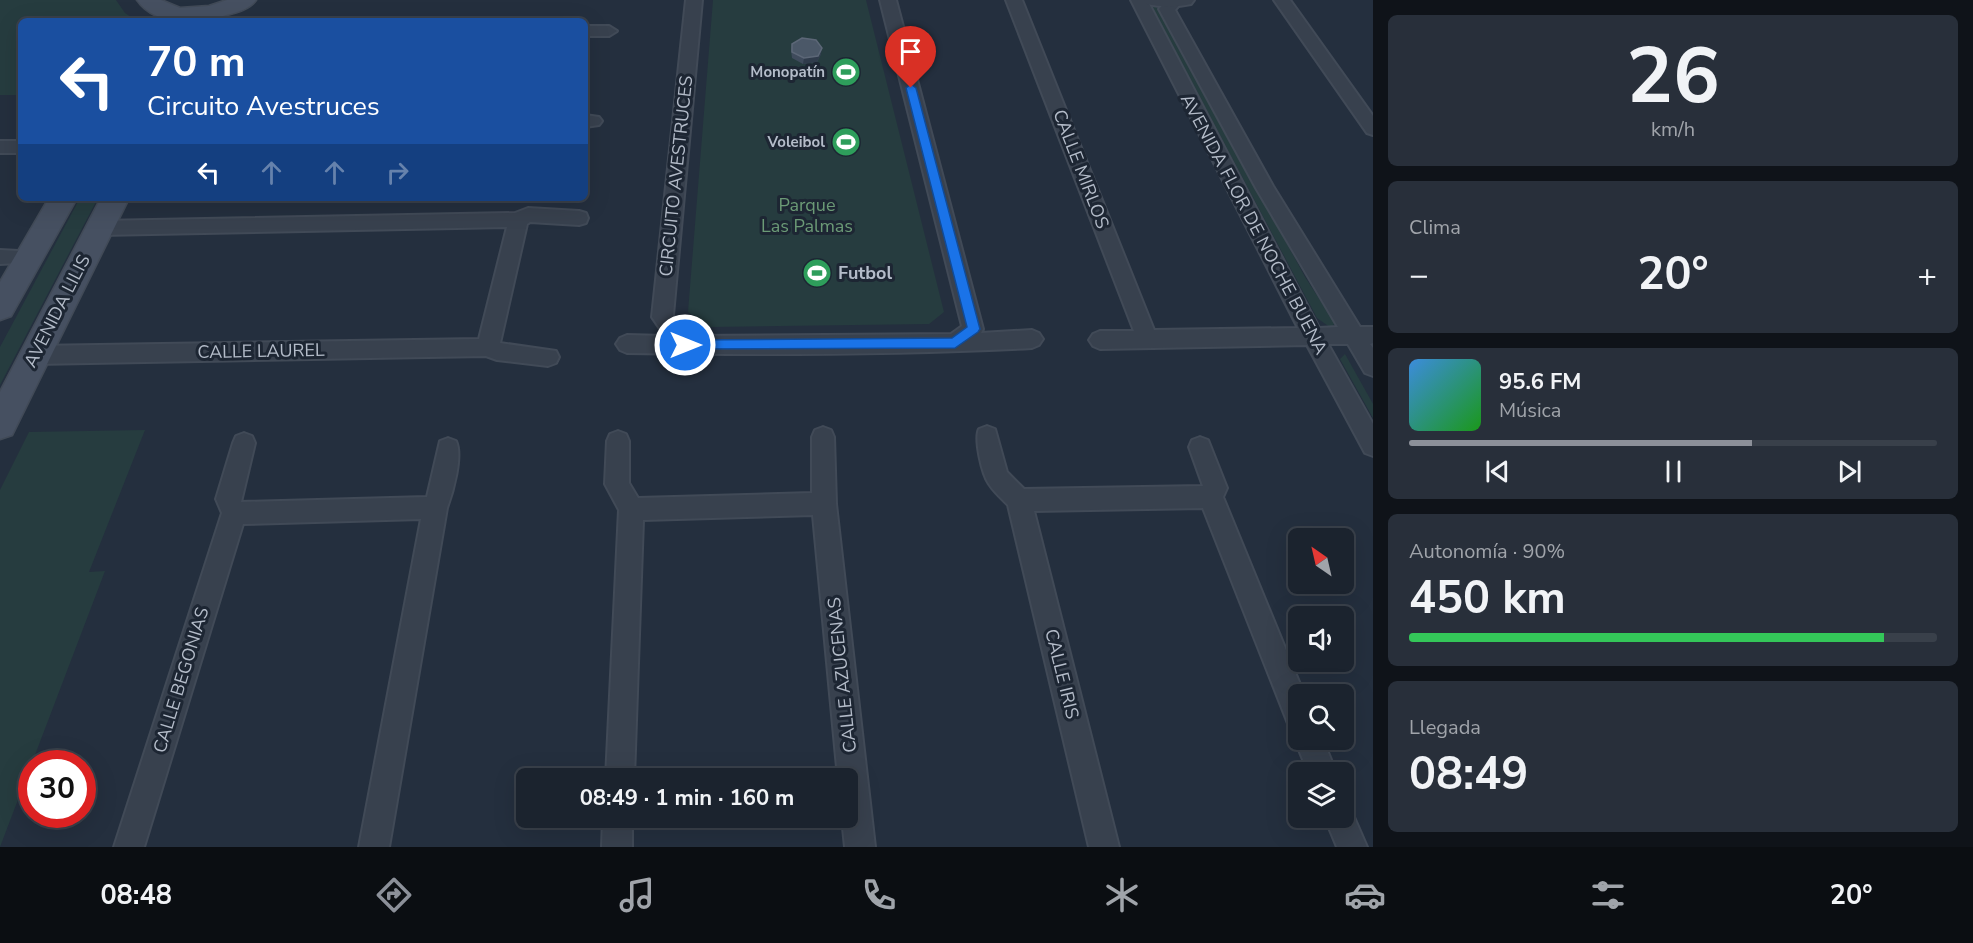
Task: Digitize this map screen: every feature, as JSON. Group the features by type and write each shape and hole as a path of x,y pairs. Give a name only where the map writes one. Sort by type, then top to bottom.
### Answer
{"main road":[{"path":"154,10 189,16 227,10"},
{"path":"0,308 61,201"},
{"name":"AVENIDA LILIS","path":"0,425 114,201"}],"street":[{"name":"CIRCUITO AVESTRUCES","path":"685,345 662,317 694,0"},
{"path":"888,0 973,329 955,343"},
{"name":"CALLE MIRLOS","path":"1014,0 1147,338"},
{"name":"AVENIDA FLOR DE NOCHE BUENA","path":"1139,0 1215,151 1373,446"},
{"path":"1154,0 1179,1"},
{"path":"1282,0 1373,129"},
{"name":"AVENIDA FLOR DE NOCHE BUENA","path":"1179,1 1167,9 1266,188 1364,335 1373,367"},
{"path":"588,31 609,31"},
{"path":"0,147 18,147"},
{"path":"100,228 518,220 528,215 579,218"},
{"path":"488,347 518,220"},
{"path":"0,257 30,256"},
{"path":"1100,340 1364,335"},
{"path":"627,344 955,343 1032,339"},
{"name":"CALLE LAUREL","path":"34,356 488,347 496,351 548,357"},
{"name":"CALLE IRIS","path":"987,436 997,477 1019,500 1104,847"},
{"name":"CALLE AZUCENAS","path":"823,437 824,504 860,847"},
{"path":"618,441 617,484 631,509 620,768"},
{"name":"CALLE BEGONIAS","path":"129,847 234,513 228,499 244,442"},
{"path":"1200,447 1215,488 1210,497"},
{"path":"374,847 435,508 441,491 448,448"},
{"path":"1019,500 1210,497"},
{"path":"1210,497 1288,689"},
{"path":"631,509 824,504"},
{"path":"234,513 435,508"},
{"path":"617,847 618,828"},
{"path":"1344,828 1352,847"}],"green space":[{"path":"0,0 116,0 125,13 132,18 18,18 18,95 0,95"},
{"name":"Parque Las Palmas","path":"713,0 866,0 944,312 929,324 709,327 688,312"},
{"path":"1155,6 1160,10 1305,277 1335,323 1331,328 1317,318 1152,7"},
{"path":"78,201 96,201 0,385 0,347"},
{"path":"1345,354 1373,404 1373,418 1340,359"},
{"path":"145,430 89,572 105,571 37,750 18,750 18,800 0,847 0,490 29,432"}],"building":[{"path":"802,38 816,40 822,48 818,56 804,58 792,52 792,44"}],"place":[{"name":"Monopatín","path":"846,72"},
{"name":"Voleibol","path":"846,142"},
{"name":"Futbol","path":"817,273"}],"route":[{"path":"685,345 955,343 973,329 911,88"}]}
